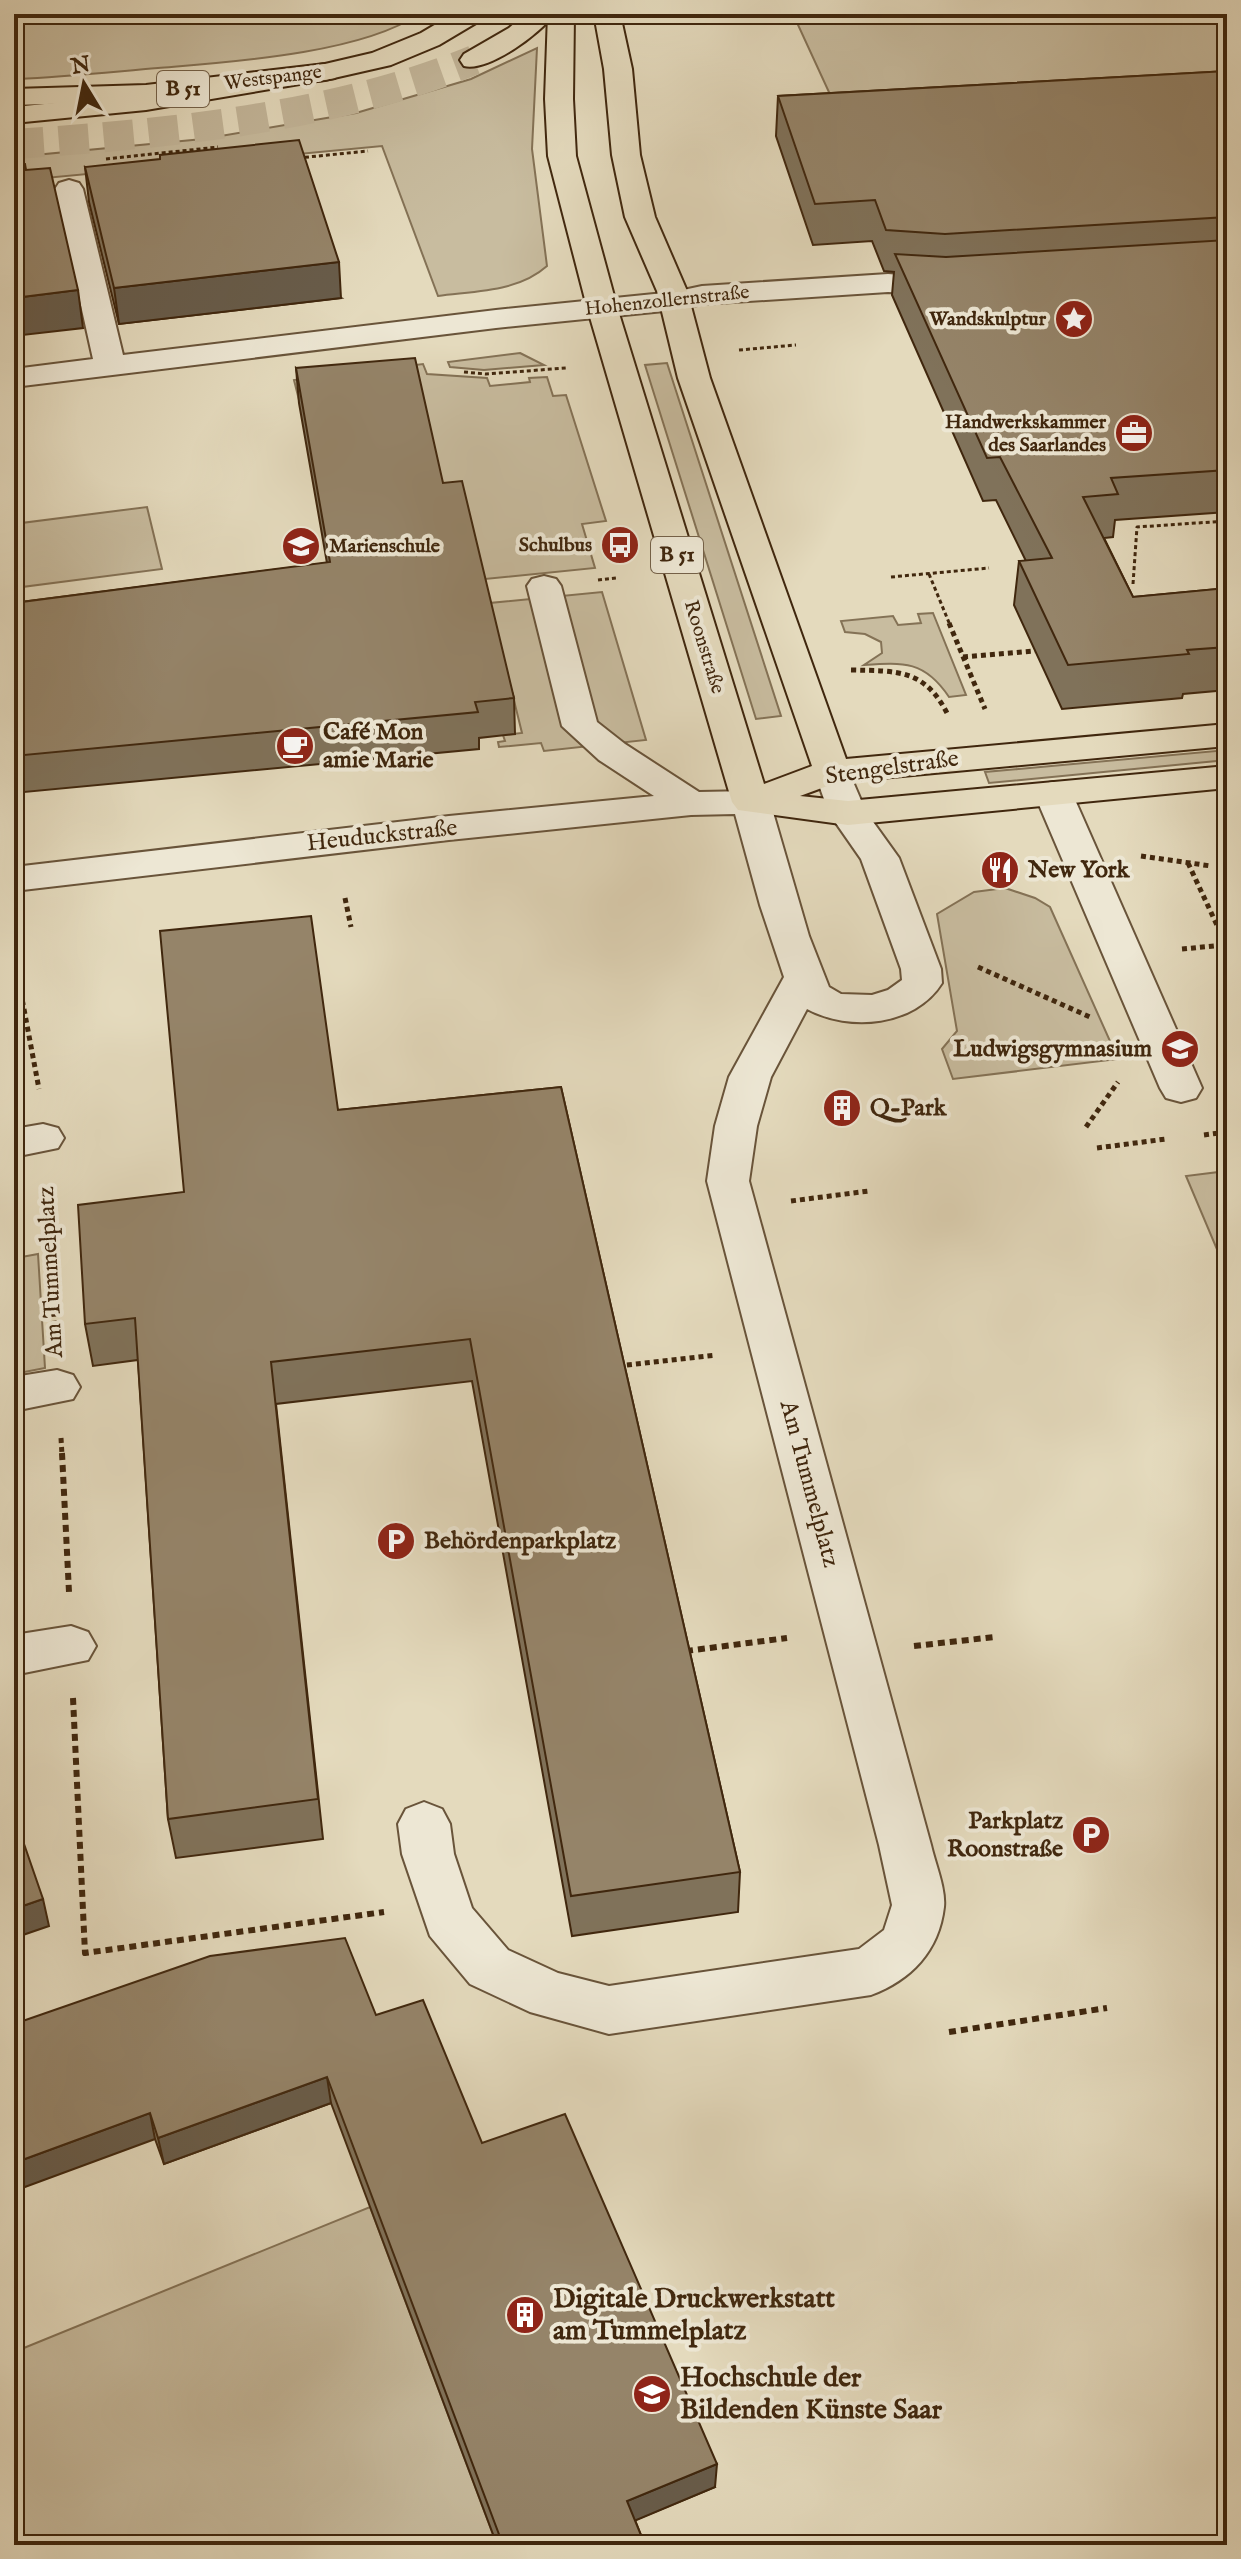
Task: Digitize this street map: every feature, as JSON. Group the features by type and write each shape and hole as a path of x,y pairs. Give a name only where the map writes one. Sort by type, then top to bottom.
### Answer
{"main road":[{"name":"Westspange","path":"14,115 33,103 146,102 325,72 381,59 430,39 472,14"},
{"path":"474,60 518,34 541,14"},
{"name":"B 51","path":"561,14 559,99 562,156 602,307"},
{"path":"607,14 621,96 626,155 640,217 674,301 694,378 832,771"},
{"name":"Roonstraße","path":"602,307 751,802"},
{"name":"Stengelstraße","path":"751,802 832,771 1227,735"},
{"name":"Stengelstraße","path":"751,802 848,813 1227,777"}],"street":[{"path":"69,189 110,366"},
{"name":"Hohenzollernstraße","path":"14,378 674,301 702,295 888,283 942,287 974,285"},
{"path":"544,586 580,726 612,752 691,804"},
{"path":"751,802 804,977 814,995 837,1008 872,1009 905,1001 922,983 917,954 880,858 848,813 832,771"},
{"path":"1053,793 1181,1088"},
{"name":"Heuduckstraße","path":"14,879 383,835 691,804 751,802"},
{"name":"Am Tummelplatz","path":"424,1824 428,1854 449,1920 489,1967 549,1995 609,2010 871,1971 907,1943 918,1905 728,1181 736,1126 750,1077 804,977"},
{"path":"14,1655 71,1646"}],"path":[{"path":"94,160 218,147"},
{"path":"292,159 368,151"},
{"path":"731,350 796,345"},
{"path":"461,372 486,374 566,368"},
{"path":"1133,584 1137,527 1227,521"},
{"path":"891,577 989,568"},
{"path":"929,574 987,714"},
{"path":"963,657 1035,651"},
{"path":"838,670 896,671 915,675 929,684 947,711 950,722"},
{"path":"1132,855 1211,866"},
{"path":"1123,955 1226,945 1188,863"},
{"path":"345,898 351,927"},
{"path":"917,954 963,961 1102,1023"},
{"name":"Am Tummelplatz","path":"14,956 42,1105 28,1140 36,1390 68,1590"},
{"path":"1086,1127 1121,1079"},
{"path":"1203,1135 1227,1132"},
{"path":"1097,1148 1170,1139"},
{"path":"735,1208 869,1191"},
{"path":"614,1367 773,1348"},
{"path":"678,1652 995,1637"},
{"path":"73,1696 85,1953 443,1903"},
{"path":"949,2032 1107,2008"}],"shaded area":[{"path":"14,14 419,14 394,28 363,38 293,54 220,63 14,79"},
{"path":"793,14 1227,14 1227,90 839,114"},
{"path":"537,48 532,149 547,266 536,275 510,286 438,296 382,146 14,181 14,157 203,139 356,113 471,79"},
{"path":"520,353 544,365 484,370 450,367 448,362"},
{"path":"667,363 781,716 756,719 645,365"},
{"path":"423,364 427,374 487,378 490,386 547,377 553,396 566,395 606,521 582,524 595,568 485,579 359,395 299,400 294,380"},
{"path":"147,507 162,569 14,588 14,524"},
{"path":"602,592 646,740 544,751 541,743 499,747 498,742 505,741 503,735 522,733 490,603"},
{"path":"933,613 966,695 949,697 931,676 912,666 864,665 882,653 881,642 865,634 845,632 841,621 893,616 898,625 921,623 918,614"},
{"path":"1227,750 1227,760 989,783 985,772"},
{"path":"1005,888 1035,898 1050,907 1118,1059 953,1079 942,1049 957,1031 937,914 974,892"},
{"path":"1227,1171 1227,1273 1186,1176"},
{"path":"38,1254 45,1368 14,1374 16,1258"},
{"path":"370,2207 497,2545 14,2545 14,2352"}],"building":[{"path":"1227,71 1227,217 945,234 886,230 875,200 815,204 778,96"},
{"path":"299,140 339,262 114,288 85,167 160,159 160,155"},
{"path":"25,164 26,170 50,168 78,290 14,298 14,165"},
{"path":"1227,240 1227,470 1111,478 1118,494 1083,497 1133,597 1227,588 1227,647 1187,650 1189,654 1068,665 1019,561 1052,558 1000,457 987,458 895,254 946,257"},
{"path":"415,358 443,483 462,481 514,698 475,702 478,712 14,756 14,603 330,562 296,368"},
{"path":"311,916 338,1110 561,1087 740,1872 571,1896 470,1339 271,1362 318,1799 168,1819 135,1318 85,1324 78,1205 184,1192 160,931"},
{"path":"23,1841 43,1899 14,1909 14,1844"},
{"path":"345,1938 376,2015 423,2000 482,2143 565,2114 717,2464 627,2501 645,2545 503,2545 327,2077 158,2138 150,2113 14,2163 14,2024 210,1956"}],"tunnel":[{"path":"14,144 130,135 248,120 364,96 474,60"}],"place":[{"name":"Wandskulptur","path":"1074,319"},
{"name":"Handwerkskammer des Saarlandes","path":"1134,433"},
{"name":"Schulbus","path":"620,545"},
{"name":"Marienschule","path":"301,546"},
{"name":"Café Mon amie Marie","path":"295,746"},
{"name":"New York","path":"1000,870"},
{"name":"Ludwigsgymnasium","path":"1180,1049"},
{"name":"Q-Park","path":"842,1108"},
{"name":"Behördenparkplatz","path":"396,1541"},
{"name":"Parkplatz Roonstraße","path":"1091,1835"},
{"name":"Digitale Druckwerkstatt am Tummelplatz","path":"525,2315"},
{"name":"Hochschule der Bildenden Künste Saar","path":"652,2394"}]}
